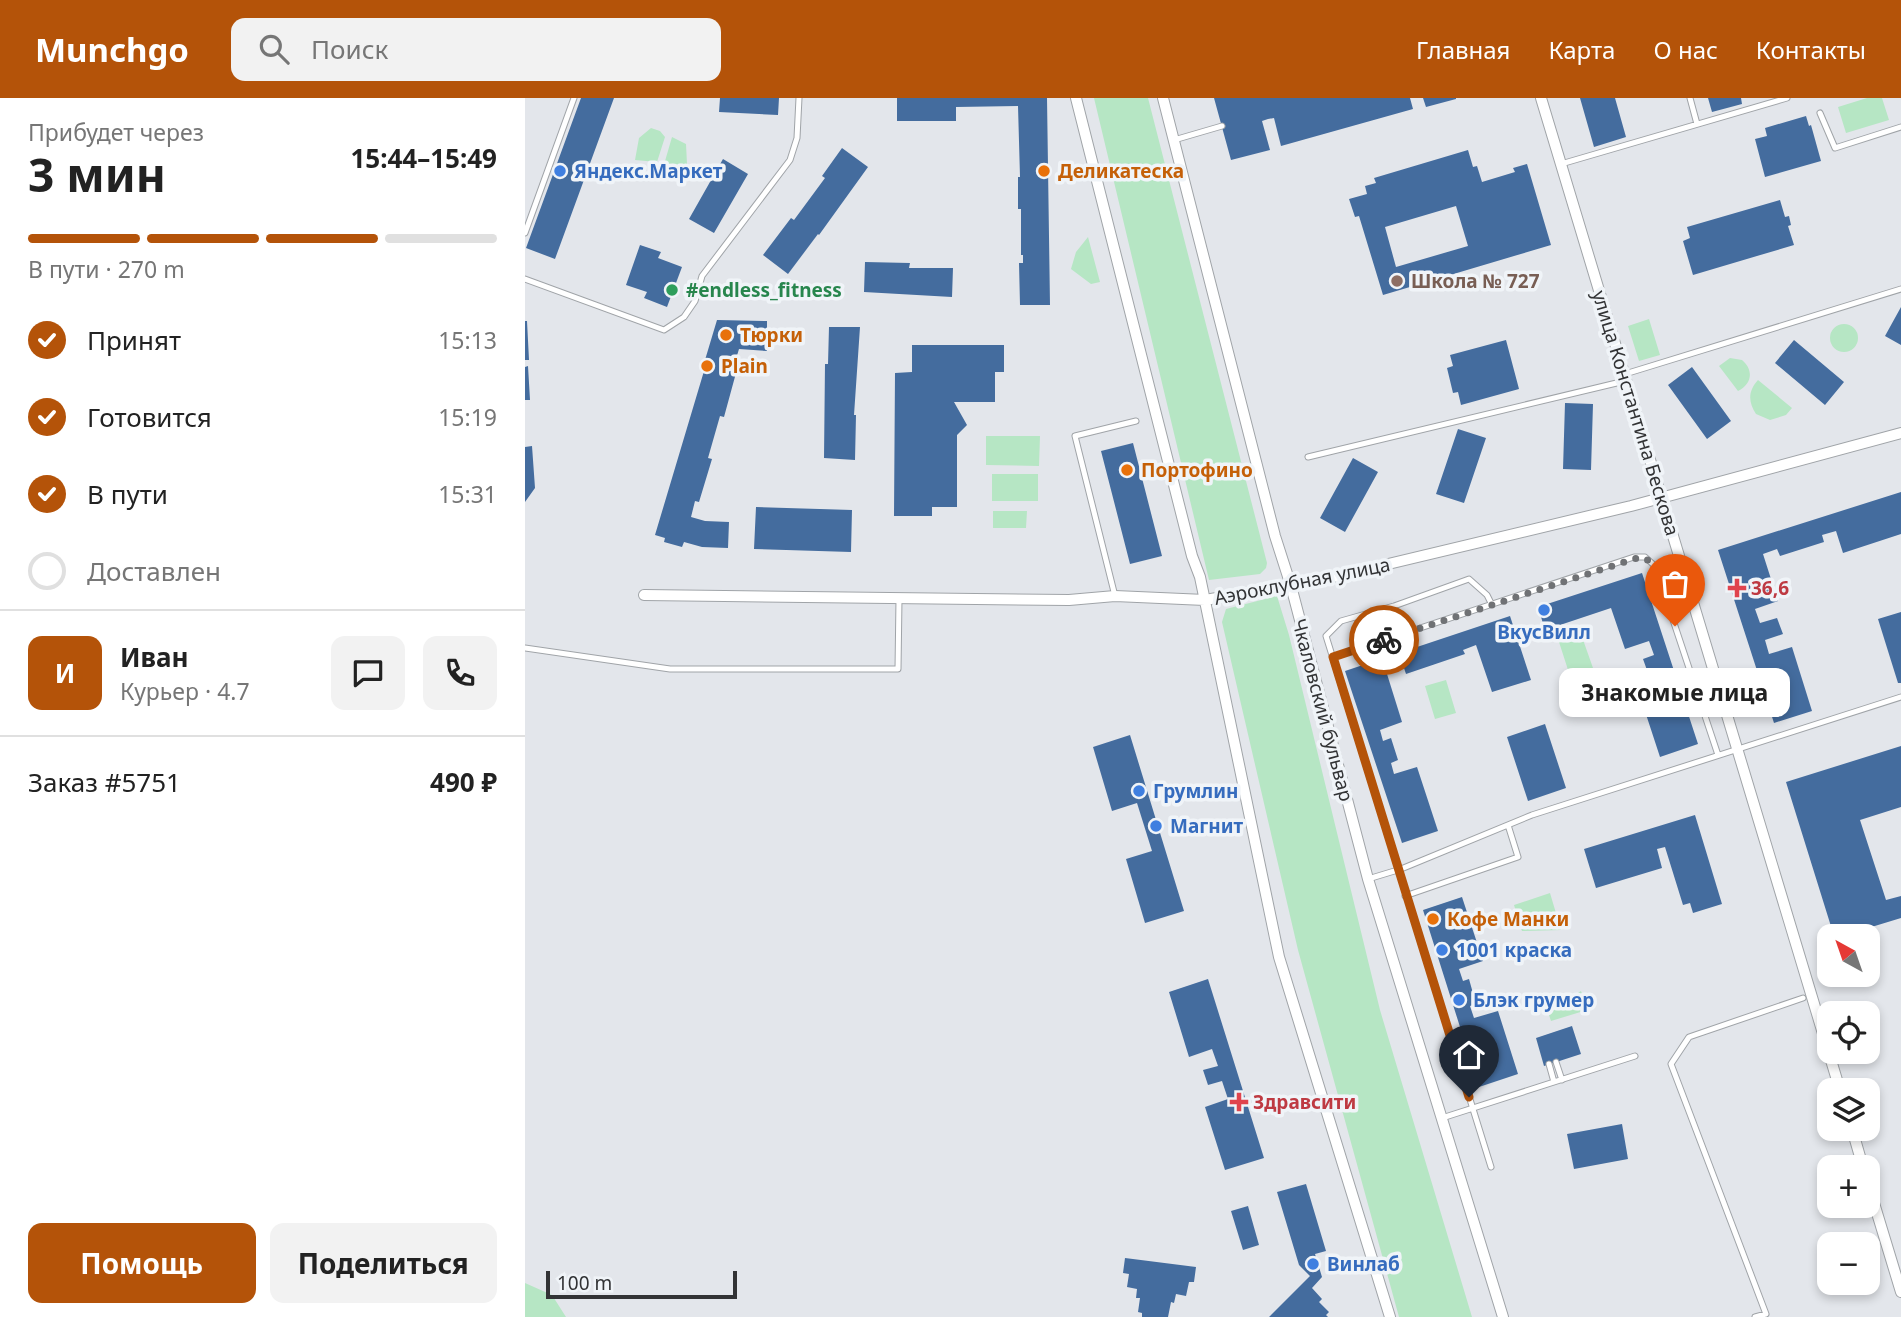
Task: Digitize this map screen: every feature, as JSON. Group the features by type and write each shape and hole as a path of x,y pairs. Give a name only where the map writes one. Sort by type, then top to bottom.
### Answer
{"street":[{"path":"1076,98 1205,600 1279,957 1390,1317"},
{"name":"Чкаловский бульвар","path":"1163,98 1275,536 1291,586 1368,879 1503,1317"},
{"name":"улица Константина Бескова","path":"1541,98 1836,1078"},
{"name":"Аэроклубная улица","path":"645,595 1069,600 1115,596 1205,600 1291,586 1631,506 1901,433"},
{"path":"1879,1218 1901,1292"}],"lane":[{"path":"525,233 574,98"},
{"path":"525,279 664,330 675,325 692,306 702,276 790,160 797,138 799,98"},
{"path":"1690,98 1697,124"},
{"path":"1754,98 1757,107"},
{"path":"1561,164 1787,98"},
{"path":"1820,113 1835,148 1901,127"},
{"path":"1174,140 1222,126"},
{"path":"1308,457 1625,377 1901,289"},
{"path":"1115,596 1075,436 1136,421"},
{"path":"1333,657 1634,557 1645,557 1655,566 1718,755"},
{"path":"1491,603 1487,595 1469,579 1394,606 1341,621 1326,636 1405,896 1492,1167"},
{"path":"525,648 670,669 898,669 899,598"},
{"path":"1368,879 1508,825 1901,697"},
{"path":"1405,896 1518,857 1508,825"},
{"path":"1755,1317 1766,1314 1671,1064 1689,1037 1803,998"},
{"path":"1442,1118 1635,1056"},
{"path":"1556,1062 1562,1080"},
{"path":"1549,1064 1554,1082"}],"green space":[{"path":"1094,98 1148,98 1267,563 1260,574 1209,580"},
{"path":"1867,98 1882,98 1889,120 1846,133 1838,107"},
{"path":"651,128 660,131 665,137 657,162 635,160 639,138"},
{"path":"672,137 686,144 687,164 671,170 663,168"},
{"path":"1088,237 1100,282 1091,284 1071,269 1076,252"},
{"path":"1649,319 1660,355 1639,361 1628,326"},
{"path":"1844,324 1854,328 1858,338 1854,348 1844,352 1834,348 1830,338 1834,328"},
{"path":"1730,358 1742,360 1750,372 1749,381 1738,391 1719,366"},
{"path":"1758,380 1792,408 1786,415 1770,420 1756,414 1750,397"},
{"path":"986,436 1040,436 1039,466 986,465"},
{"path":"992,474 1038,474 1038,501 992,501"},
{"path":"993,511 1027,511 1026,528 993,528"},
{"path":"1277,596 1289,635 1380,1010 1472,1317 1399,1317 1298,950 1222,622 1226,609"},
{"path":"1581,634 1593,668 1570,676 1559,642"},
{"path":"1446,680 1456,713 1435,719 1425,686"},
{"path":"1550,893 1561,930 1522,931 1514,905"},
{"path":"1581,991 1587,1010 1551,1021 1548,1012"},
{"path":"525,1283 552,1295 566,1317 525,1317"}],"building":[{"path":"581,98 614,98 555,259 526,248"},
{"path":"720,98 779,98 778,115 719,112"},
{"path":"897,98 1047,98 1050,305 1020,305 1019,263 1023,263 1023,255 1021,209 1018,209 1018,106 956,107 956,121 897,121"},
{"path":"1214,98 1410,98 1413,109 1281,146 1274,118 1268,119 1262,121 1270,150 1231,160"},
{"path":"1423,98 1456,98 1456,99 1426,107"},
{"path":"1580,98 1615,98 1626,137 1594,147"},
{"path":"1708,98 1741,98 1742,104 1712,112"},
{"path":"1806,116 1821,161 1765,177 1755,139 1767,136 1765,128"},
{"path":"842,148 868,167 788,274 763,255 791,218 794,220 825,178 822,176"},
{"path":"1468,150 1473,167 1477,166 1482,182 1515,172 1513,168 1527,164 1551,245 1383,295 1359,216 1355,217 1349,199 1367,194 1365,186 1376,183 1374,178","holes":["1456,206 1468,246 1396,267 1385,227"]},
{"path":"723,159 748,174 714,233 689,219"},
{"path":"1780,200 1785,217 1789,216 1791,225 1788,226 1794,245 1693,275 1683,241 1690,238 1687,227"},
{"path":"640,245 661,252 658,258 682,267 667,307 644,298 647,292 626,285"},
{"path":"865,262 910,263 909,268 953,268 952,297 864,292"},
{"path":"1901,307 1901,345 1885,336"},
{"path":"717,320 767,321 767,351 739,349 732,372 736,373 724,417 720,416 708,458 712,459 699,502 695,501 691,517 705,521 729,522 728,548 702,547 684,542 682,547 664,542 665,538 655,535"},
{"path":"527,321 529,360 525,360"},
{"path":"829,327 860,327 854,415 855,460 824,458 825,364 828,364"},
{"path":"1506,340 1519,389 1461,405 1458,392 1453,393 1447,368 1453,366 1450,355"},
{"path":"1794,340 1844,382 1825,405 1775,363"},
{"path":"912,345 1004,345 1004,372 995,372 995,402 954,402 967,425 957,435 957,507 932,507 932,516 894,516 895,373 912,372"},
{"path":"528,366 530,400 525,400 525,367"},
{"path":"1692,367 1731,421 1707,439 1668,385"},
{"path":"1565,403 1593,404 1591,470 1563,469"},
{"path":"1458,429 1486,438 1464,503 1436,494"},
{"path":"1133,443 1162,556 1130,564 1101,451"},
{"path":"532,446 535,488 525,502 525,447"},
{"path":"1353,458 1378,472 1345,532 1320,518"},
{"path":"1901,492 1901,534 1843,553 1836,531 1822,535 1824,542 1780,556 1777,549 1763,554 1778,601 1755,609 1760,623 1777,618 1783,634 1765,640 1769,654 1792,647 1812,711 1774,723 1718,550"},
{"path":"756,507 852,510 851,552 754,549"},
{"path":"1642,573 1698,744 1660,757 1639,693 1664,685 1659,669 1648,673 1643,659 1654,655 1649,641 1625,649 1611,608 1545,630 1538,607"},
{"path":"1901,612 1901,683 1898,683 1878,619"},
{"path":"1510,616 1531,680 1492,692 1476,645 1463,650 1465,654 1406,674 1404,668 1387,674 1402,722 1380,730 1383,741 1391,738 1398,760 1391,763 1394,774 1417,767 1438,831 1402,843 1345,671"},
{"path":"1545,724 1566,788 1528,801 1507,737"},
{"path":"1130,735 1184,911 1145,923 1126,859 1152,851 1137,803 1112,811 1093,747"},
{"path":"1901,746 1901,807 1860,820 1886,900 1901,896 1901,918 1880,924 1830,924 1786,782"},
{"path":"1695,815 1722,904 1693,913 1690,903 1683,905 1665,847 1657,849 1662,868 1596,888 1584,849"},
{"path":"1462,897 1483,961 1459,969 1463,981 1469,979 1476,1004 1470,1006 1474,1018 1498,1011 1518,1074 1479,1087 1423,910"},
{"path":"1208,979 1264,1158 1225,1170 1205,1107 1228,1099 1222,1081 1208,1085 1203,1070 1218,1066 1212,1049 1189,1057 1169,992"},
{"path":"1572,1026 1581,1054 1544,1066 1536,1038"},
{"path":"1622,1124 1628,1159 1574,1169 1567,1134"},
{"path":"1306,1184 1326,1251 1315,1254 1322,1277 1312,1288 1322,1299 1319,1302 1329,1312 1326,1315 1328,1317 1269,1317 1310,1276 1299,1265 1277,1192"},
{"path":"1248,1206 1259,1245 1243,1250 1231,1211"},
{"path":"1125,1258 1196,1267 1194,1282 1189,1282 1186,1296 1176,1294 1168,1317 1142,1317 1142,1313 1138,1312 1140,1298 1136,1298 1137,1289 1127,1287 1129,1274 1123,1273"}],"way so far":[{"path":"1384,640 1634,557 1645,557 1653,562 1675,626"}],"place":[{"name":"Яндекс.Маркет","path":"560,171"},
{"name":"Деликатеска","path":"1044,171"},
{"name":"Школа № 727","path":"1397,281"},
{"name":"#endless_fitness","path":"672,290"},
{"name":"Тюрки","path":"726,335"},
{"name":"Plain","path":"707,366"},
{"name":"Портофино","path":"1127,470"},
{"name":"36,6","path":"1737,588"},
{"name":"ВкусВилл","path":"1544,610"},
{"name":"Знакомые лица","path":"1675,626"},
{"name":"Грумлин","path":"1139,791"},
{"name":"Магнит","path":"1156,826"},
{"name":"Кофе Манки","path":"1433,919"},
{"name":"1001 краска","path":"1442,950"},
{"name":"Блэк грумер","path":"1459,1000"},
{"name":"Здравсити","path":"1239,1102"},
{"name":"Винлаб","path":"1313,1264"}],"route":[{"path":"1384,640 1333,657 1469,1097"}]}
